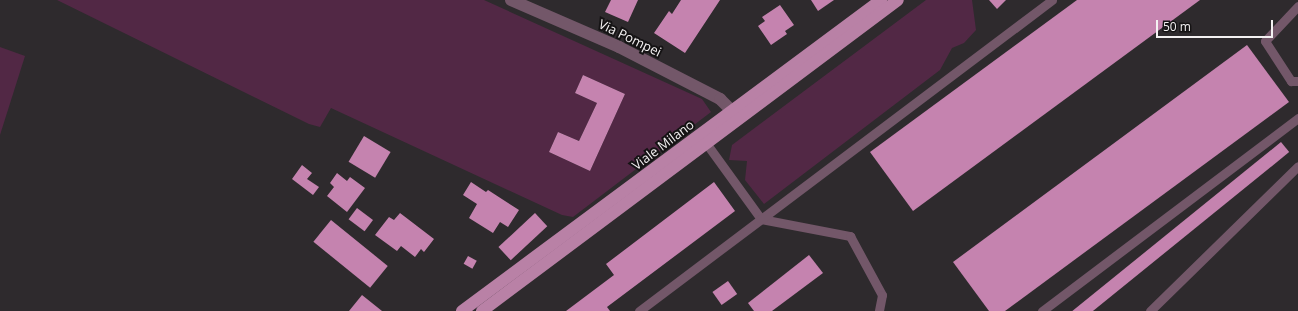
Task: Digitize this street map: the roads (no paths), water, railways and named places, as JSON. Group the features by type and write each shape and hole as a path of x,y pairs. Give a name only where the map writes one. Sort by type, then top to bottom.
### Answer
{"main road":[{"name":"Viale Milano","path":"462,311 881,0"},
{"name":"Viale Milano","path":"482,311 898,0"}],"street":[{"name":"Via Pompei","path":"511,0 525,3 627,51 720,99 732,111"}],"lane":[{"path":"639,311 1052,0"},
{"path":"1298,6 1265,41 1291,81 1298,81"},
{"path":"1042,311 1298,118"},
{"path":"706,143 762,219 850,236 882,295 879,311"},
{"path":"1150,311 1298,166"}]}
